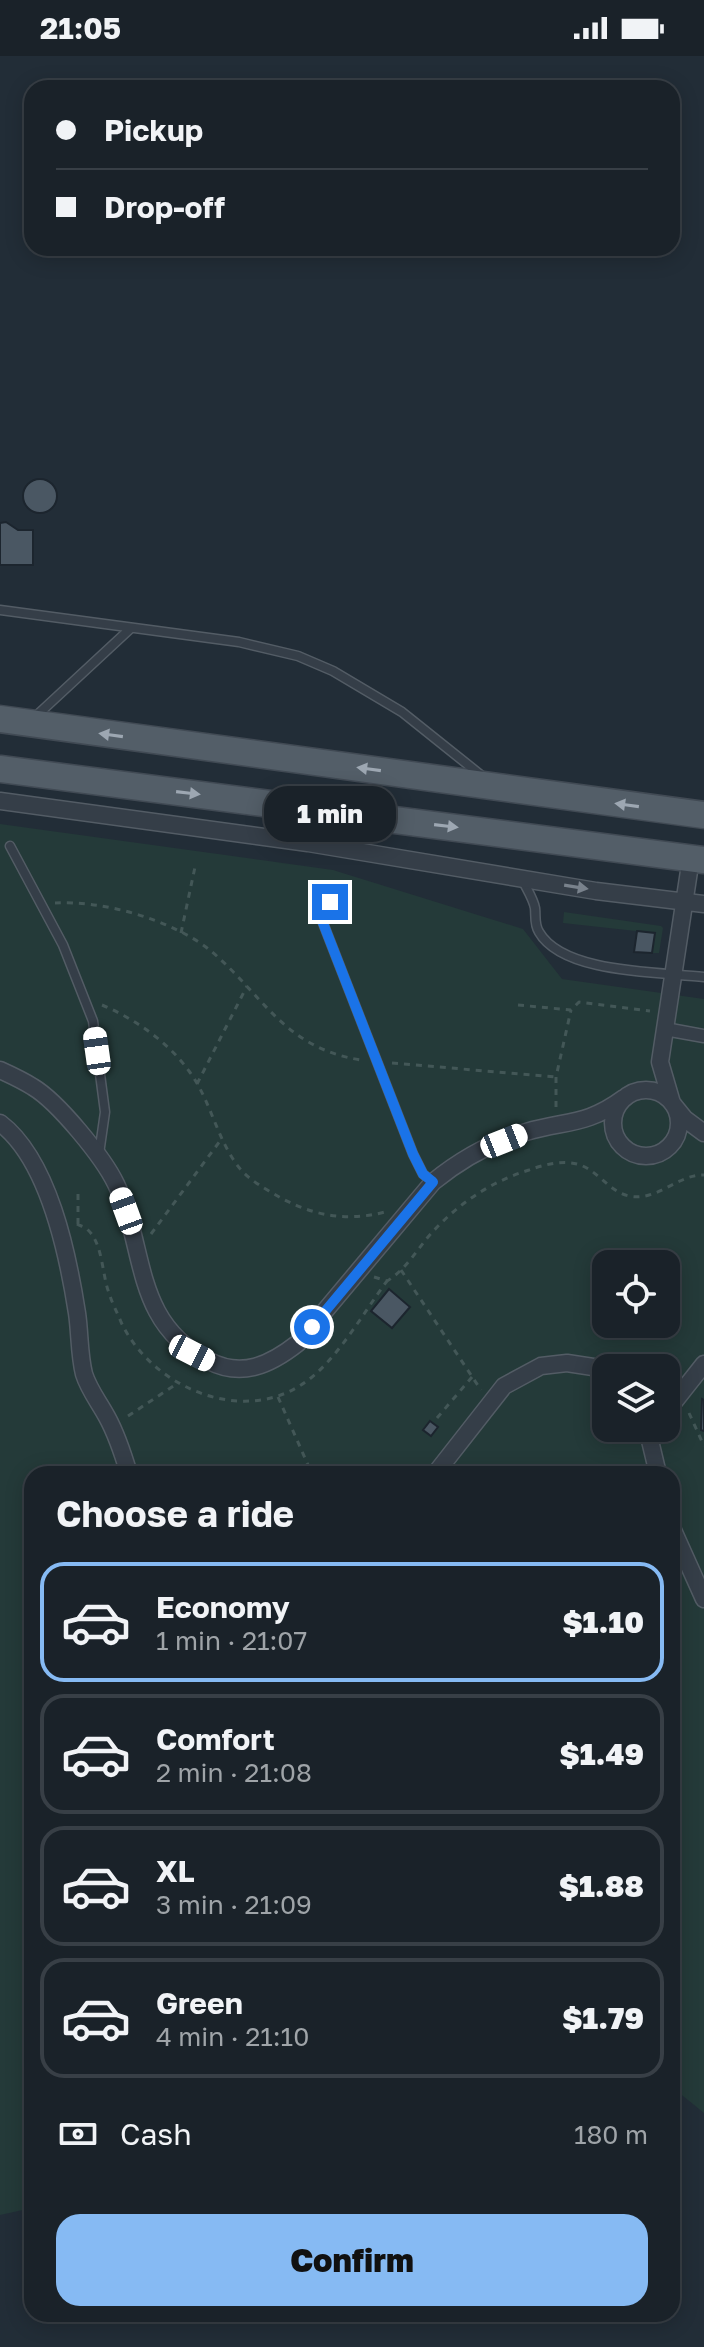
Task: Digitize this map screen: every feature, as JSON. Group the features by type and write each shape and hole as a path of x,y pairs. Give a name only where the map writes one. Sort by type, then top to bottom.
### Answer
{"main road":[{"path":"0,719 704,815"},
{"path":"0,769 698,859"}],"street":[{"path":"0,801 308,843 704,904"},
{"path":"671,1144 679,1124 660,1062 683,901 698,859"},
{"path":"665,1029 704,1036"},
{"path":"0,1070 35,1088 99,1155 121,1197 142,1279 155,1308 192,1353 234,1371 257,1368 280,1357 298,1343 433,1182 453,1165 525,1132 597,1116 649,1077 660,1062"},
{"path":"622,1146 613,1127 613,1116 628,1095 654,1091 664,1096 685,1119 704,1133"},
{"path":"0,1123 32,1161 50,1205 67,1256 83,1369 89,1387 120,1443 127,1466"},
{"path":"574,1123 606,1134 631,1152 652,1155 671,1144 704,1133"},
{"path":"441,1466 504,1386 541,1366 567,1363 592,1367"},
{"path":"680,1395 704,1364"},
{"path":"652,1442 657,1466"},
{"path":"680,1546 704,1599"}],"lane":[{"path":"0,610 271,648 333,671 402,712 495,787"},
{"path":"28,723 131,628"},
{"path":"10,846 63,945 93,1021 105,1112 99,1155"},
{"path":"522,878 534,906 540,935 566,956 596,965 704,977"},
{"path":"330,902 323,923 413,1154 423,1174 433,1182"}],"path":[{"path":"181,933 195,867"},
{"path":"43,904 94,904 149,919 181,933 209,949 292,1033 322,1050 377,1062 556,1077"},
{"path":"197,1084 247,986"},
{"path":"85,1000 126,1016 149,1032 182,1063 197,1084 221,1139 242,1173 281,1199 328,1217 365,1217 389,1211"},
{"path":"556,1111 556,1077 571,1010 579,1002 651,1011"},
{"path":"518,1005 571,1010"},
{"path":"149,1238 221,1139"},
{"path":"70,1225 87,1228 94,1239 108,1292 123,1326 156,1366 178,1383 209,1396 241,1402 278,1397 304,1384 334,1354 387,1281 401,1270 431,1234 459,1206 493,1184 542,1165 579,1164 628,1196 649,1195 692,1176 704,1175"},
{"path":"78,1192 78,1224"},
{"path":"401,1270 484,1394"},
{"path":"371,1275 387,1281"},
{"path":"437,1418 472,1377"},
{"path":"121,1421 178,1383"},
{"path":"680,1395 704,1446"},
{"path":"278,1397 308,1466"}],"green space":[{"path":"0,824 333,870 523,929 562,979 704,999 704,2113 680,2094 680,1466 24,1466 24,2210 0,2215"},
{"path":"564,912 661,926 659,953 652,953 654,933 563,923"}],"building":[{"path":"40,479 52,484 57,496 52,508 40,513 28,508 23,496 28,484"},
{"path":"6,522 18,530 33,530 33,565 0,565 0,523"},
{"path":"637,931 655,933 652,953 634,952"},
{"path":"389,1289 410,1307 392,1328 371,1311"},
{"path":"704,1400 704,1431 701,1430"},
{"path":"430,1421 438,1427 431,1436 423,1430"}],"route":[{"path":"312,1327 433,1182 423,1174 413,1154 323,923 330,902"}]}
